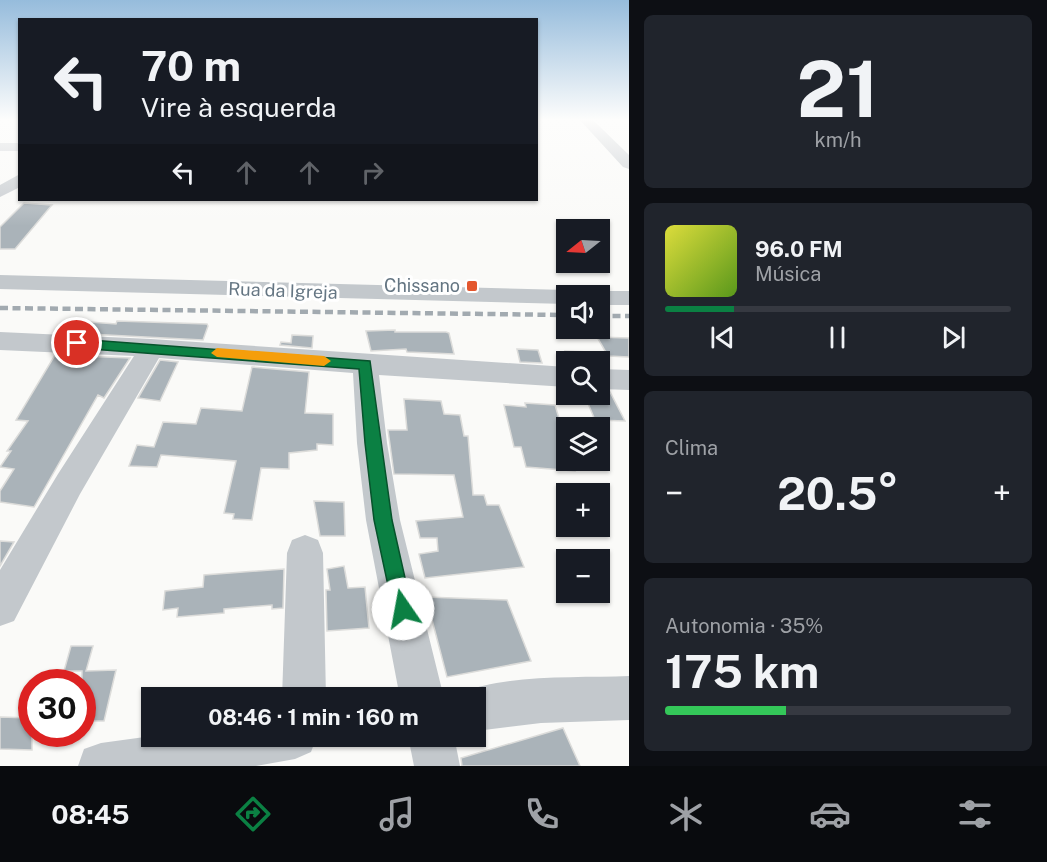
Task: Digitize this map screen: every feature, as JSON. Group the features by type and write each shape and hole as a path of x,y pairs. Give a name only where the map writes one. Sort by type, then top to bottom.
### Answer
{"street":[{"path":"0,192 18,180"},
{"name":"Rua da Igreja","path":"0,282 556,297"},
{"path":"610,298 628,298"},
{"path":"0,341 151,348 556,375"},
{"path":"0,607 69,484 130,387 151,348"},
{"path":"365,364 372,443 383,520 420,687"},
{"path":"610,379 628,380"},
{"path":"304,687 305,553"},
{"path":"486,708 542,701 628,698"},
{"path":"101,766 234,747"},
{"path":"433,747 437,766"}],"building":[{"path":"24,203 52,205 15,249 0,249 0,227"},
{"path":"76,321 116,324 117,321 207,324 208,326 203,340 69,333"},
{"path":"395,330 395,332 449,333 454,354 407,352 406,349 371,351 366,331"},
{"path":"292,335 313,336 312,348 280,345 281,342 291,343"},
{"path":"629,338 629,357 610,356 610,351 605,351 598,339"},
{"path":"517,349 538,350 542,363 520,362"},
{"path":"55,355 130,358 104,398 98,395 34,507 0,502 0,491 14,469 0,467 11,451 7,451 28,421 16,420"},
{"path":"160,360 178,362 160,401 138,398"},
{"path":"252,367 309,372 305,413 333,414 333,445 317,444 317,450 289,453 289,469 261,468 252,520 233,519 234,514 224,513 236,461 161,455 157,467 129,466 137,445 154,447 163,422 196,424 201,408 242,411"},
{"path":"610,392 625,421 610,420 610,417 594,417 589,405 610,405"},
{"path":"404,399 441,401 444,414 460,415 464,436 468,436 473,495 484,495 487,505 499,505 524,567 425,578 419,554 438,551 437,538 420,538 416,521 463,517 454,475 394,474 388,430 407,430"},
{"path":"525,403 555,405 559,417 556,417 556,469 526,467 521,447 514,447 504,405 526,407"},
{"path":"314,501 344,502 345,536 320,536"},
{"path":"0,541 14,542 0,566"},
{"path":"344,566 348,588 365,587 369,628 327,631 326,590 330,590 327,569"},
{"path":"284,569 283,608 272,609 272,605 224,609 224,613 177,617 178,608 163,610 165,591 203,587 204,575"},
{"path":"426,597 507,600 531,661 447,677"},
{"path":"71,646 93,646 87,669 65,669"},
{"path":"116,670 104,721 96,721 96,671"},
{"path":"0,717 18,718 18,747 32,747 32,750 0,749"},
{"path":"563,728 580,766 462,766 461,758"}],"railway":[{"path":"0,308 556,315"},
{"path":"610,316 629,316"}],"slow traffic":[{"path":"217,353 324,361"}],"place":[{"name":"Chissano","path":"472,286"}],"route":[{"path":"77,343 365,364 372,443 383,520 403,609"}]}
